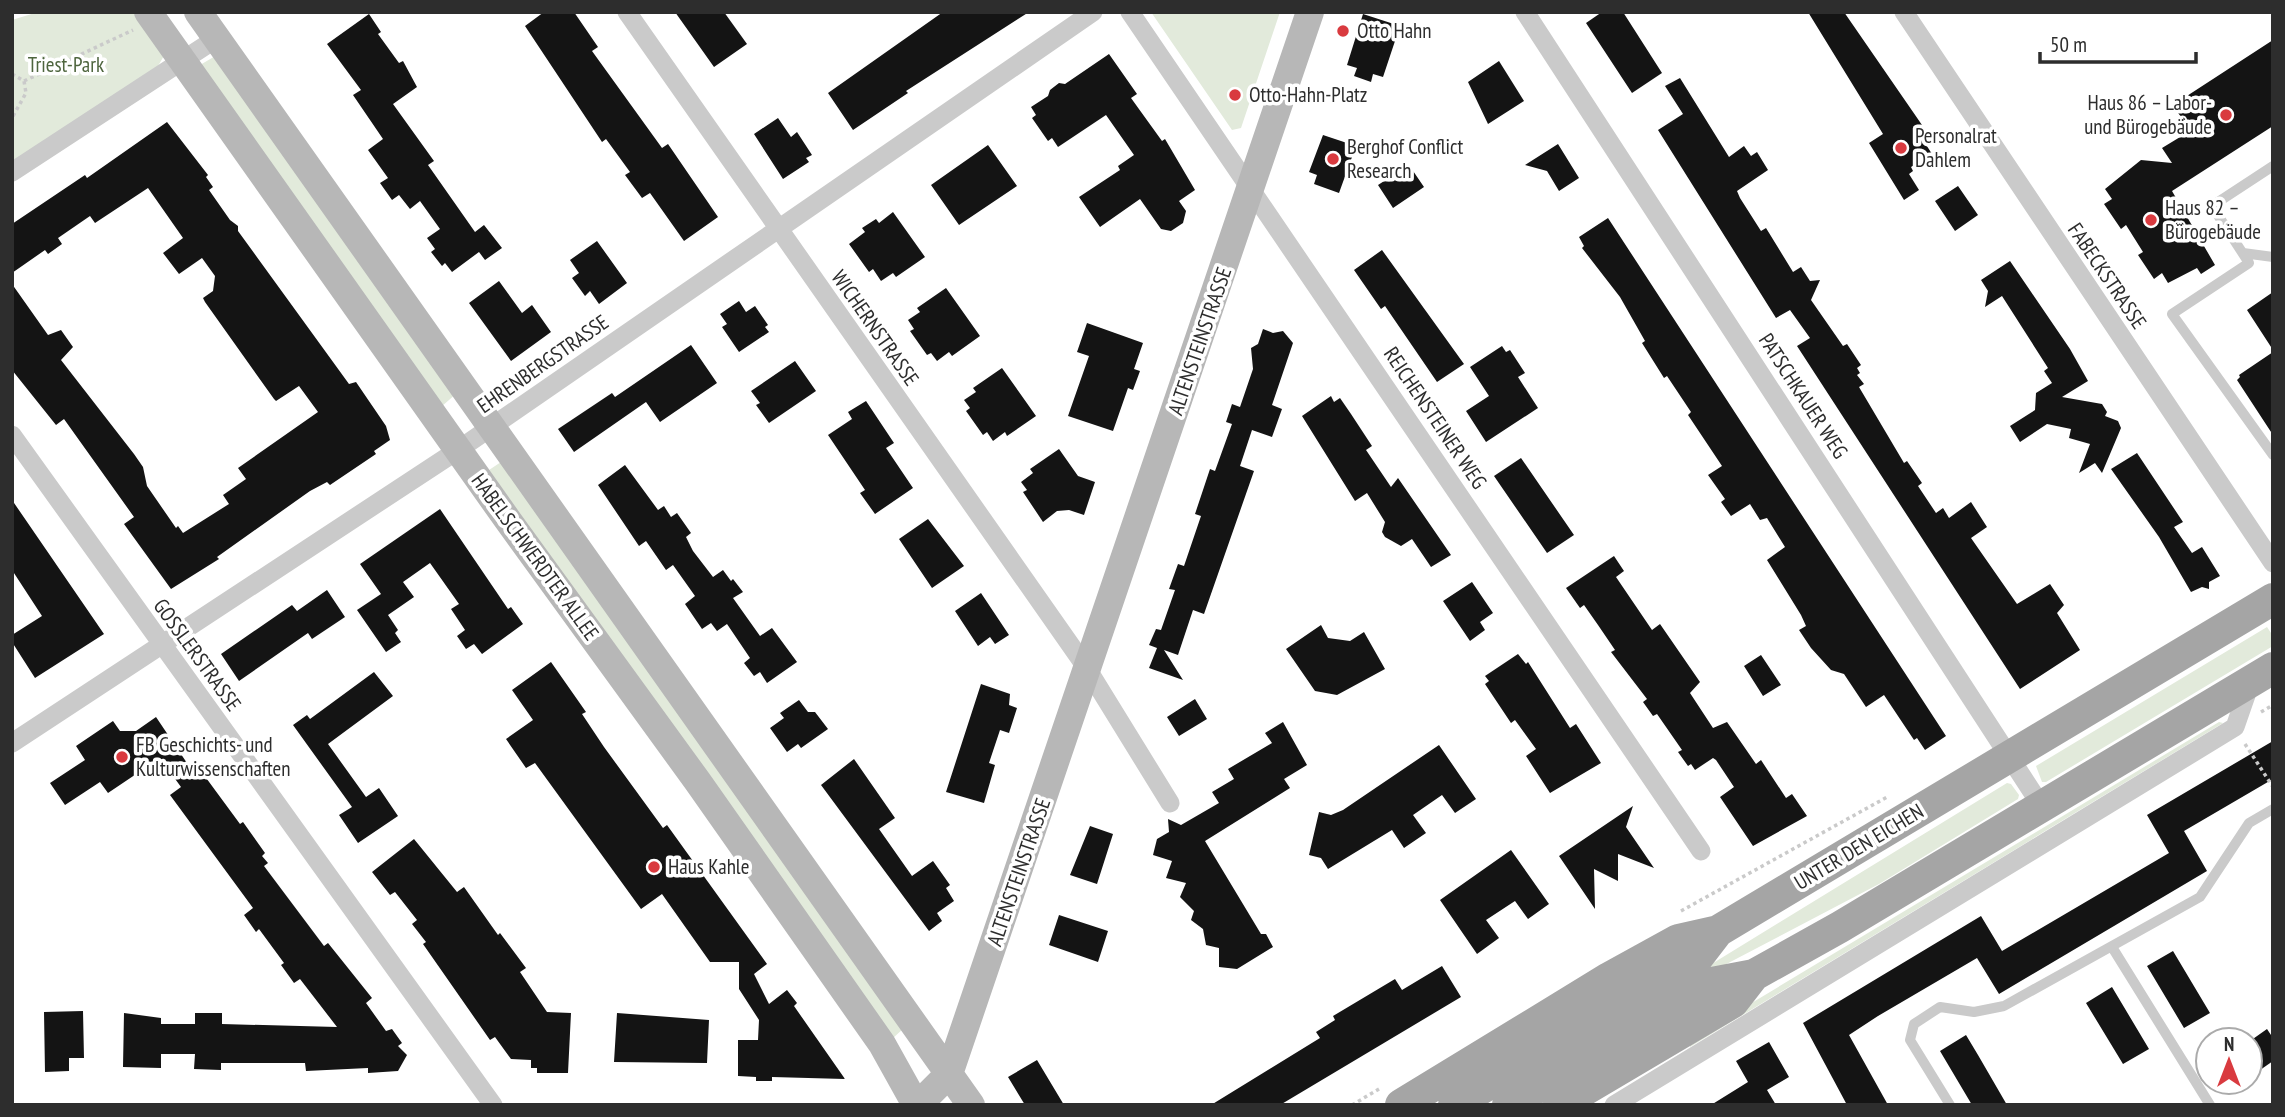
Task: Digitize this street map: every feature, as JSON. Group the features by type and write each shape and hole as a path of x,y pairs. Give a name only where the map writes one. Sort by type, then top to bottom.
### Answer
{"main road":[{"name":"HABELSCHWERDTER ALLEE","path":"198,12 971,1105"},
{"name":"ALTENSTEINSTRASSE","path":"949,1074 1310,12"},
{"name":"HABELSCHWERDTER ALLEE","path":"141,21 183,60 882,1044 917,1105 949,1074"},
{"name":"UNTER DEN EICHEN","path":"1454,1105 1698,957 1718,931 2273,599"},
{"path":"1508,1105 1712,984 1754,975 2262,675"},
{"path":"1401,1105 1609,978 1678,940 1718,931"},
{"path":"1559,1105 1681,1048 1733,1002 1754,975"}],"street":[{"name":"WICHERNSTRASSE","path":"627,12 1088,670"},
{"name":"EHRENBERGSTRASSE","path":"12,743 160,643 493,427 1093,12"},
{"name":"REICHENSTEINER WEG","path":"1130,12 1701,851"},
{"name":"PATSCHKAUER WEG","path":"1525,12 2042,807"},
{"name":"FABECKSTRASSE","path":"1905,12 2273,563"},
{"path":"12,172 217,38"},
{"name":"GOSSLERSTRASSE","path":"12,435 493,1105"},
{"path":"1088,670 1170,803"},
{"path":"1614,1105 1681,1048 2235,727 2262,675"}],"lane":[{"path":"2273,166 2212,206 2249,263 2172,314 2273,455"},
{"path":"2243,253 2273,257"},
{"path":"1950,1105 1910,1040 1914,1024 1940,1007 1974,1012 2004,1006 2200,897 2249,823 2273,809"},
{"path":"2112,947 2210,1105"}],"path":[{"path":"24,81 141,21"},
{"path":"12,74 24,81"},
{"path":"12,118 26,93 24,81"},
{"path":"2242,740 2273,787"}],"green space":[{"name":"Triest-Park","path":"38,12 138,12 165,54 158,66 12,163 12,20"},
{"path":"1151,12 1280,12 1241,128 1232,130"},
{"path":"217,55 457,393 441,407 200,65"},
{"path":"504,460 904,1028 892,1039 486,472"},
{"path":"2267,627 2273,636 2273,646 2042,782 2036,766"},
{"path":"2219,722 2223,723 1690,1047 1690,1040"},
{"path":"2007,783 2011,784 2019,795 2018,799 1879,884 1692,982 1710,965"}],"building":[{"path":"544,12 574,12 598,47 592,51 662,148 668,144 718,217 684,241 650,193 642,198 625,175 630,172 606,139 602,142 525,26"},
{"path":"675,12 724,12 747,44 714,67"},
{"path":"943,12 1029,12 906,91 908,93 853,130 828,93"},
{"path":"1602,12 1623,12 1662,73 1632,93 1586,23"},
{"path":"1808,12 1844,12 1922,125 1916,129 1932,154 1911,167 1913,171 1909,174 1919,190 1904,200 1869,143 1883,134"},
{"path":"369,14 381,32 378,34 399,63 403,61 417,87 393,104 434,161 428,165 475,232 484,225 502,248 485,260 479,252 452,272 445,263 442,266 431,252 435,249 427,238 440,229 420,201 410,209 399,195 392,200 380,183 388,178 368,150 383,139 353,95 361,90 327,44"},
{"path":"1363,14 1400,26 1383,77 1373,74 1371,82 1354,76 1357,68 1347,65"},
{"path":"2273,40 2273,126 2172,191 2215,265 2201,274 2197,268 2168,283 2162,273 2154,279 2138,255 2143,252 2126,225 2121,229 2104,204 2112,199 2105,189 2141,160 2172,163 2162,148 2190,131 2173,105"},
{"path":"1109,54 1137,94 1131,98 1162,141 1165,139 1195,190 1179,201 1186,211 1183,223 1171,231 1161,229 1140,199 1100,227 1079,197 1120,170 1118,166 1134,155 1106,115 1058,147 1052,138 1048,141 1032,118 1036,115 1031,107 1048,96 1050,90 1059,83 1065,84"},
{"path":"1499,61 1524,101 1488,124 1468,82"},
{"path":"1680,78 1729,157 1744,146 1751,156 1757,152 1768,170 1737,191 1740,198 1761,231 1766,228 1793,272 1801,267 1810,281 1820,280 1811,300 1843,346 1847,344 1861,365 1857,368 1860,373 1857,375 1864,384 1859,387 1904,463 1907,461 1922,483 1918,486 1936,513 1943,508 1949,518 1971,502 1987,527 1971,538 2017,604 2050,584 2064,605 2057,613 2080,650 2020,689 1797,346 1810,338 1790,310 1776,318 1658,130 1683,114 1665,86"},
{"path":"778,118 791,137 797,132 812,155 806,158 809,162 783,179 754,134"},
{"path":"167,122 208,175 206,177 213,187 209,190 230,220 238,226 238,231 349,384 356,382 386,426 390,440 374,451 376,454 330,485 327,482 310,491 217,557 219,559 171,589 124,524 134,517 64,419 56,425 12,370 12,284 48,335 61,330 73,347 61,360 134,454 143,467 147,486 176,528 178,526 183,533 229,504 223,495 246,479 238,468 318,412 299,386 276,401 274,399 205,302 203,298 213,291 215,276 202,258 179,274 163,253 183,238 148,188 95,223 90,216 58,238 62,244 48,254 45,250 12,273 12,224 85,175 87,178"},
{"name":"Berghof Conflict Research","path":"1323,135 1356,146 1339,193 1314,184 1317,175 1309,172"},
{"path":"1558,144 1579,178 1559,191 1547,171 1525,165"},
{"path":"988,145 1017,186 959,225 931,185"},
{"path":"1409,165 1424,187 1393,208 1378,185"},
{"path":"1958,186 1978,215 1955,231 1935,201"},
{"path":"893,212 925,257 896,277 893,273 881,281 873,269 869,272 849,244 865,232 862,228 876,219 879,223"},
{"path":"1608,218 1946,736 1925,750 1917,738 1914,740 1884,695 1866,707 1844,674 1831,670 1811,648 1799,630 1806,626 1801,615 1767,560 1785,547 1767,518 1760,520 1750,504 1731,516 1721,502 1725,499 1708,475 1722,466 1688,415 1691,412 1667,376 1664,378 1642,343 1645,341 1620,297 1582,248 1584,246 1579,237"},
{"path":"597,241 627,283 599,304 590,291 585,296 572,278 579,273 570,260"},
{"path":"1382,250 1464,364 1437,382 1385,306 1381,309 1354,270"},
{"path":"2010,261 2070,349 2088,381 2062,397 2102,404 2107,412 2105,416 2118,421 2121,428 2102,473 2095,463 2079,473 2090,444 2069,438 2071,429 2047,424 2020,442 2010,426 2035,410 2036,393 2052,383 2044,371 2048,368 2002,296 1985,307 1988,291 1981,280"},
{"path":"499,281 522,313 532,305 551,332 511,361 469,303"},
{"path":"946,288 980,336 952,356 949,352 937,361 931,353 927,355 910,331 914,329 908,320 920,312 917,308"},
{"path":"2273,292 2273,350 2247,310"},
{"path":"739,301 746,312 755,306 768,325 765,327 769,332 739,352 722,327 727,324 720,314"},
{"path":"1087,323 1143,343 1134,369 1140,371 1133,390 1128,388 1113,431 1068,416 1089,356 1077,352"},
{"path":"1263,329 1273,333 1283,331 1293,343 1272,405 1282,409 1272,437 1252,430 1240,466 1254,471 1204,614 1193,610 1178,655 1164,650 1183,680 1149,668 1157,648 1149,645 1156,629 1161,630 1175,590 1169,589 1178,564 1184,566 1201,516 1195,514 1210,469 1215,471 1232,424 1226,422 1232,404 1240,407 1253,369 1251,348 1258,344"},
{"path":"691,345 717,383 660,422 646,402 574,452 558,429 612,393 615,397"},
{"path":"1502,346 1506,352 1510,350 1525,373 1518,377 1538,408 1486,442 1466,411 1489,396 1470,367"},
{"path":"2273,352 2273,435 2237,380 2239,375"},
{"path":"795,361 816,391 769,423 756,405 760,403 751,391"},
{"path":"1002,368 1036,416 1007,436 1005,432 993,441 987,432 983,435 966,411 970,408 964,400 976,392 973,388"},
{"path":"1331,396 1334,402 1340,398 1351,414 1372,446 1366,450 1391,487 1398,478 1451,555 1431,567 1412,539 1401,546 1385,537 1382,532 1385,522 1367,493 1355,501 1302,416"},
{"path":"866,401 894,443 886,448 913,488 875,514 860,493 865,490 828,435 852,419 848,412"},
{"path":"1059,449 1078,476 1095,482 1084,515 1069,510 1057,511 1043,522 1023,492 1027,490 1021,482 1033,473 1030,469"},
{"path":"2137,453 2183,522 2174,527 2192,553 2202,547 2220,576 2209,582 2209,589 2202,587 2191,592 2159,537 2111,469"},
{"path":"1521,458 1574,535 1547,553 1494,476"},
{"path":"625,465 658,510 664,506 671,517 677,513 691,533 686,537 693,551 713,577 723,570 731,581 733,579 743,592 733,598 760,636 772,628 797,662 767,683 760,672 754,676 744,663 750,658 727,624 717,631 711,623 702,629 685,604 695,596 673,565 666,570 646,541 639,546 598,485"},
{"path":"12,500 104,634 35,678 12,642 12,635 42,616 12,570"},
{"path":"440,509 508,609 511,607 523,624 482,654 474,644 466,649 457,636 465,630 451,609 459,604 430,563 403,582 414,597 388,615 398,630 395,633 401,642 386,652 357,610 381,594 360,564"},
{"path":"928,519 964,566 932,588 899,539"},
{"path":"1614,556 1624,571 1616,577 1652,630 1660,624 1700,682 1690,693 1713,728 1727,722 1756,764 1761,760 1786,798 1792,794 1807,816 1753,846 1720,797 1734,787 1716,760 1713,758 1695,770 1691,764 1688,766 1678,752 1682,750 1657,714 1653,716 1643,702 1647,699 1611,652 1615,650 1598,625 1584,605 1580,608 1566,588"},
{"path":"1472,582 1493,613 1480,622 1485,630 1470,641 1443,601"},
{"path":"327,590 345,617 312,639 308,633 239,681 221,654 292,605 297,611"},
{"path":"981,593 1009,635 995,644 990,637 978,646 955,611"},
{"path":"1321,625 1328,638 1350,641 1364,632 1385,669 1337,695 1315,691 1286,649"},
{"path":"1518,654 1526,664 1528,662 1570,728 1576,724 1601,763 1550,793 1526,756 1536,749 1515,720 1511,723 1485,684 1489,681 1485,676"},
{"path":"1761,655 1781,685 1763,696 1744,666"},
{"path":"551,662 586,712 582,714 604,747 663,828 667,825 767,964 754,974 769,1004 787,990 797,1003 794,1006 845,1079 772,1077 772,1081 756,1081 756,1077 738,1076 738,1040 758,1040 759,1020 739,989 739,962 710,962 662,894 641,909 535,763 526,768 506,739 533,720 512,690"},
{"path":"374,672 393,696 328,744 366,797 379,788 398,816 358,843 339,815 352,807 293,725 307,715 310,719"},
{"path":"981,684 1010,694 1009,705 1017,708 1009,733 1000,730 989,763 995,765 984,803 946,792"},
{"path":"1195,699 1207,719 1179,736 1167,717"},
{"path":"799,700 808,712 815,712 828,729 801,748 798,744 787,752 770,728 784,718 780,713"},
{"path":"156,717 189,766 197,774 201,771 240,824 243,822 265,853 262,856 268,863 264,866 324,946 328,943 372,998 366,1003 386,1031 392,1029 402,1043 398,1046 407,1055 398,1071 368,1073 368,1068 306,1071 305,1063 221,1063 221,1070 194,1069 195,1054 161,1054 161,1068 123,1067 124,1013 161,1018 161,1024 195,1024 195,1013 222,1013 222,1024 337,1027 300,979 294,983 281,965 284,963 259,929 256,932 244,915 253,908 170,795 181,787 160,758 108,793 100,782 65,805 50,783 85,760 76,746 113,721 120,731 136,731"},
{"path":"1283,722 1307,765 1284,779 1290,788 1205,841 1261,934 1266,934 1273,947 1237,969 1219,967 1219,948 1206,945 1203,929 1191,920 1194,911 1180,897 1186,883 1166,878 1172,861 1153,855 1157,839 1169,832 1168,819 1181,825 1219,803 1212,792 1234,779 1228,769 1272,743 1265,733"},
{"path":"2273,741 2273,779 2184,831 2207,871 1999,994 1977,958 1878,1016 1849,1035 1888,1105 1847,1105 1803,1023 1981,916 2002,951 2169,853 2147,815"},
{"path":"1439,745 1476,799 1455,813 1442,795 1413,815 1426,833 1404,848 1392,830 1328,869 1321,858 1309,855 1319,812 1331,815 1343,810"},
{"path":"854,759 895,818 879,829 912,876 933,861 950,885 946,888 954,901 937,913 942,921 929,931 821,785"},
{"path":"1633,806 1626,827 1654,868 1618,854 1618,881 1594,869 1595,909 1559,856"},
{"path":"1090,826 1113,834 1097,884 1070,875"},
{"path":"414,839 457,892 464,887 498,935 500,933 526,968 520,972 547,1012 571,1013 568,1073 537,1073 537,1068 531,1068 531,1060 511,1059 495,1037 490,1040 423,944 426,942 412,924 417,920 395,892 390,895 372,872"},
{"path":"1511,850 1549,904 1528,919 1515,901 1486,920 1499,938 1477,954 1440,900"},
{"path":"1059,915 1108,931 1098,962 1049,945"},
{"path":"2173,951 2210,1013 2184,1028 2147,966"},
{"path":"1442,966 1461,997 1280,1105 1211,1105 1320,1038 1316,1032 1335,1020 1333,1016 1395,979 1402,990"},
{"path":"2112,987 2149,1049 2123,1064 2086,1003"},
{"path":"83,1011 84,1058 69,1058 69,1071 45,1072 44,1012"},
{"path":"617,1013 709,1020 707,1063 614,1062"},
{"path":"2267,1029 2273,1038 2273,1061 2264,1067 2264,1031"},
{"path":"1966,1035 2007,1105 1972,1105 1940,1051"},
{"path":"1769,1042 1789,1077 1767,1090 1776,1105 1711,1105 1748,1082 1736,1061"},
{"path":"1037,1060 1064,1105 1025,1105 1008,1077"}],"place":[{"name":"Otto Hahn","path":"1343,31"},
{"name":"Otto-Hahn-Platz","path":"1235,95"},
{"name":"Haus 86 – Labor- und Bürogebäude","path":"2226,115"},
{"name":"Personalrat Dahlem","path":"1901,148"},
{"name":"Berghof Conflict Research","path":"1333,159"},
{"name":"Haus 82 – Bürogebäude","path":"2151,220"},
{"name":"FB Geschichts- und Kulturwissenschaften","path":"122,757"},
{"name":"Haus Kahle","path":"654,867"}]}
